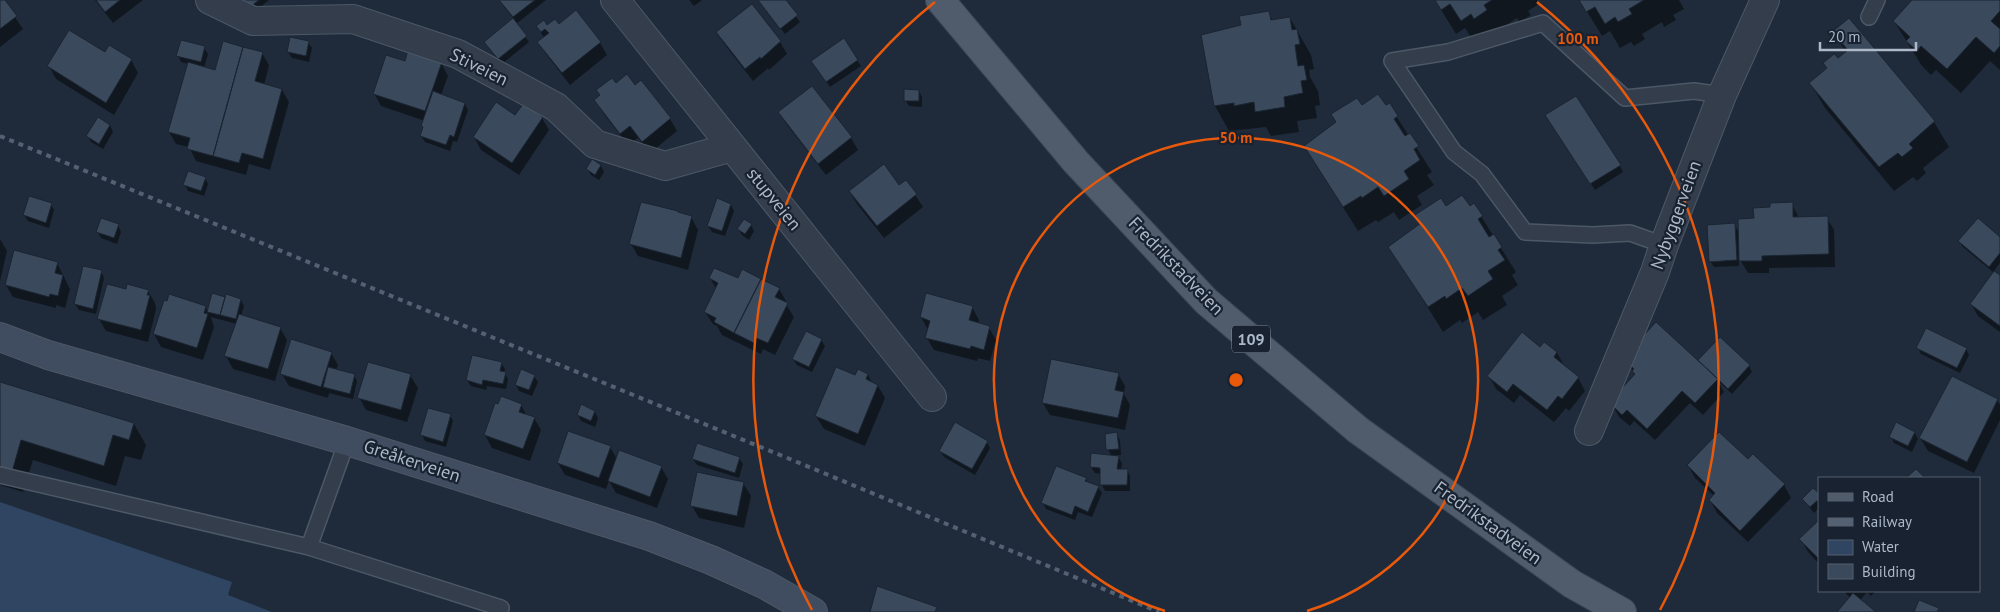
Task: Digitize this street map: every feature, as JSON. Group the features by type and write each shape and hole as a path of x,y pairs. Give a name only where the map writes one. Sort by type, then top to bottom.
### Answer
{"main road":[{"name":"Fredrikstadveien","path":"940,0 1076,162 1206,301 1358,430 1572,584 1622,612"},
{"name":"Greåkerveien","path":"0,337 48,354 347,441 650,536 711,560 764,584 813,612"}],"street":[{"name":"Stiveien","path":"210,0 253,21 353,19 458,54 556,107 596,144 664,166 732,146"},
{"name":"stupveien","path":"616,0 932,397"},
{"name":"Nybyggerveien","path":"1589,431 1655,272 1722,95 1765,0"}],"lane":[{"path":"1869,17 1877,0"},
{"path":"1664,245 1630,233 1593,235 1524,232 1482,174 1454,152 1392,62 1448,52 1543,23 1625,98 1694,91 1722,95"},
{"path":"308,547 347,441"},
{"path":"0,476 308,547 501,608"}],"water":[{"path":"0,502 232,582 228,595 272,612 0,612"}],"building":[{"path":"0,0 5,0 17,16 0,29"},
{"path":"96,0 120,0 105,12"},
{"path":"243,0 259,0 249,8"},
{"path":"499,0 535,0 513,17"},
{"path":"758,0 786,0 798,15 780,29"},
{"path":"1435,0 1492,0 1484,5 1487,10 1474,19 1471,14 1461,21 1450,4 1441,10"},
{"path":"1579,0 1644,0 1629,9 1632,14 1618,22 1615,17 1605,24 1595,7 1586,12"},
{"path":"1912,0 2000,0 2000,11 1991,21 2000,29 2000,46 1994,53 1976,37 1947,69 1921,46 1917,51 1906,41 1910,37 1893,21"},
{"path":"752,4 781,41 761,59 760,57 745,69 716,32"},
{"path":"576,10 601,42 562,73 537,42 549,33 545,29 541,32 536,26 544,20 547,25 555,19 559,24"},
{"path":"1269,11 1271,20 1290,17 1292,30 1297,29 1300,44 1295,45 1298,66 1304,65 1307,80 1301,81 1303,93 1284,97 1285,107 1255,112 1254,102 1234,106 1234,103 1214,106 1201,35 1241,25 1239,16"},
{"path":"513,18 527,36 498,59 484,42"},
{"path":"1849,18 1935,121 1909,144 1913,148 1902,157 1898,153 1879,167 1809,83 1827,68 1823,63 1834,54 1838,58 1848,50 1832,32"},
{"path":"69,30 105,52 109,45 132,59 106,103 47,66"},
{"path":"290,37 309,41 306,56 287,52"},
{"path":"844,38 858,60 826,82 811,61"},
{"path":"181,40 205,46 201,62 176,56"},
{"path":"223,41 243,47 213,156 187,149 190,138 168,132 188,62 215,70"},
{"path":"243,47 263,52 255,81 282,89 263,159 242,153 239,163 213,156"},
{"path":"408,50 442,62 425,111 373,94 386,55 405,61"},
{"path":"627,74 635,85 641,80 671,118 642,142 630,126 620,134 594,100 600,95 596,90 612,78 616,83"},
{"path":"812,86 852,137 818,164 778,112"},
{"path":"904,89 919,90 919,101 904,101"},
{"path":"433,91 465,103 454,137 450,135 446,145 420,136 423,127 421,126"},
{"path":"1378,94 1386,105 1390,103 1398,116 1394,119 1405,136 1410,133 1419,146 1414,149 1420,160 1404,171 1409,179 1384,196 1378,187 1362,198 1361,196 1343,207 1304,146 1336,122 1331,114 1357,98 1362,105"},
{"path":"1576,96 1621,165 1590,184 1545,115"},
{"path":"496,102 515,115 523,104 543,117 512,163 473,137"},
{"path":"98,117 110,125 99,144 86,136"},
{"path":"592,159 601,165 595,175 586,169"},
{"path":"884,164 899,185 906,180 917,194 877,226 849,191"},
{"path":"188,171 206,177 201,191 183,185"},
{"path":"1462,195 1470,206 1474,203 1483,216 1478,219 1489,237 1494,234 1502,247 1498,250 1505,260 1488,271 1493,279 1468,296 1462,288 1446,299 1445,296 1428,307 1388,247 1421,223 1415,215 1441,198 1446,206"},
{"path":"29,196 52,203 46,223 23,215"},
{"path":"717,198 731,204 722,231 707,226"},
{"path":"641,202 692,216 681,258 629,244"},
{"path":"1793,202 1793,217 1828,216 1829,254 1762,256 1762,261 1739,261 1738,219 1754,218 1753,208 1770,207 1770,203"},
{"path":"101,218 119,224 114,238 96,232"},
{"path":"1978,218 2000,237 2000,253 1989,267 1958,241"},
{"path":"744,219 752,224 745,234 737,229"},
{"path":"1735,223 1737,260 1709,262 1707,225"},
{"path":"14,250 58,262 55,273 63,275 58,296 50,294 49,297 5,285"},
{"path":"83,266 102,270 93,309 74,304"},
{"path":"714,268 738,278 742,269 761,279 734,333 714,322 716,318 704,312 718,283 709,278"},
{"path":"1994,271 2000,275 2000,326 1970,304"},
{"path":"761,279 780,288 775,297 788,303 768,343 756,338 754,343 734,333"},
{"path":"107,284 126,289 127,284 149,290 147,295 150,295 141,330 97,319"},
{"path":"212,293 225,297 220,315 207,312"},
{"path":"926,293 973,306 969,320 990,326 984,350 971,346 970,349 925,338 930,321 920,317"},
{"path":"169,294 206,306 204,313 208,314 197,348 153,334 164,300 167,301"},
{"path":"226,294 241,299 236,319 220,315"},
{"path":"239,314 281,327 268,369 224,356"},
{"path":"1656,322 1718,379 1695,403 1682,391 1647,429 1627,410 1622,415 1611,404 1614,397 1635,374 1632,371 1634,369 1623,358"},
{"path":"1926,328 1967,348 1957,368 1916,348"},
{"path":"806,331 822,339 809,367 792,359"},
{"path":"1522,332 1540,347 1544,342 1557,352 1554,357 1579,377 1562,399 1558,396 1547,410 1513,384 1507,392 1487,376"},
{"path":"1720,337 1750,365 1728,389 1698,360"},
{"path":"291,339 332,352 321,387 280,374"},
{"path":"472,355 502,362 500,371 506,372 503,384 483,380 482,385 466,380"},
{"path":"1051,359 1119,373 1115,390 1124,392 1118,418 1042,403"},
{"path":"368,362 411,374 401,410 357,398"},
{"path":"328,367 355,374 350,394 323,387"},
{"path":"836,367 855,375 858,369 868,374 866,379 878,385 858,434 815,416"},
{"path":"521,369 535,375 529,390 515,385"},
{"path":"1952,376 1998,399 1967,462 1919,438"},
{"path":"0,382 134,423 129,440 113,435 104,466 21,440 12,472 0,468"},
{"path":"501,396 522,404 519,412 535,417 523,449 484,435 495,403 498,404"},
{"path":"581,404 595,411 591,421 577,415"},
{"path":"428,408 451,414 443,442 420,435"},
{"path":"955,422 988,441 972,469 939,451"},
{"path":"1896,422 1915,432 1908,446 1889,437"},
{"path":"568,431 611,446 599,478 557,463"},
{"path":"1117,432 1119,449 1106,450 1105,434"},
{"path":"1719,432 1748,459 1753,454 1785,484 1740,531 1709,500 1715,493 1687,465"},
{"path":"697,443 740,457 735,473 692,459"},
{"path":"619,450 662,466 650,497 608,481"},
{"path":"1091,453 1119,456 1117,469 1128,469 1127,485 1100,485 1100,468 1090,467"},
{"path":"1056,466 1087,478 1085,481 1099,486 1088,512 1075,506 1072,515 1041,503"},
{"path":"1916,469 1924,477 1907,477"},
{"path":"697,472 744,482 737,516 690,506"},
{"path":"1813,488 1818,492 1818,500 1810,507 1802,499"},
{"path":"1818,521 1818,558 1799,539"},
{"path":"877,586 937,607 935,612 870,612"},
{"path":"1853,593 1876,612 1837,612"},
{"path":"1919,600 1939,608 1937,612 1914,612"}],"railway":[{"path":"0,136 1159,612"}]}
